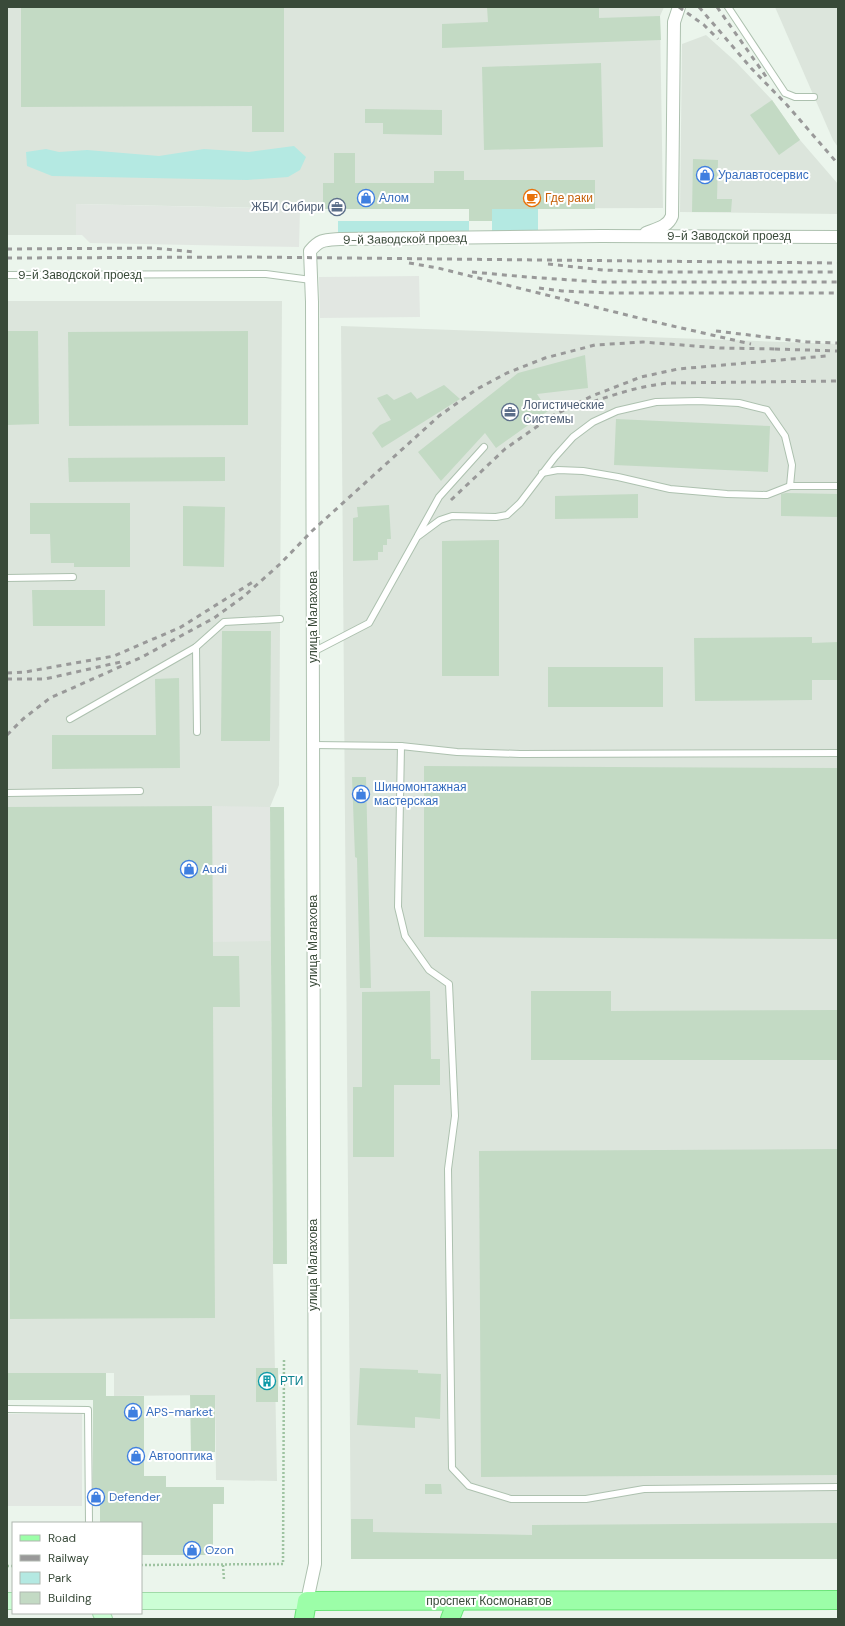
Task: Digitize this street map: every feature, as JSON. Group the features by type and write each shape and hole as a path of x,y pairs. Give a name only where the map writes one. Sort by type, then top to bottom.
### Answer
{"main road":[{"name":"проспект Космонавтов","path":"142,1601 307,1602 838,1600"},
{"path":"450,1619 457,1601"},
{"path":"304,1619 307,1602"}],"street":[{"path":"640,236 664,226 670,222 672,216 674,22 679,7"},
{"name":"9-й Заводской проезд","path":"311,280 310,251 315,245 323,240 640,236 838,237"},
{"name":"улица Малахова","path":"307,1602 315,1564 311,280"}],"lane":[{"path":"728,7 785,93 795,97 814,97"},
{"name":"9-й Заводской проезд","path":"7,275 266,274 311,280"},
{"path":"417,537 440,520 452,516 496,517 507,515 520,503 542,473 573,437 593,422 617,411 656,402 698,400 739,403 767,410 785,436 792,464 790,486"},
{"path":"313,652 369,623 439,497 484,447"},
{"path":"542,473 558,470 583,471 618,477 670,489 727,494 767,495 790,486 838,486"},
{"path":"7,578 72,577"},
{"path":"70,719 196,647 224,622 280,619"},
{"path":"196,647 197,732"},
{"path":"313,745 400,746 457,752 520,754 838,753"},
{"path":"400,746 398,908 405,936 429,970 449,984 455,1116 448,1169 452,1468 469,1486 511,1499 586,1499 644,1489 838,1487"},
{"path":"7,793 140,791"},
{"path":"7,1409 88,1410 89,1522"}],"path":[{"path":"142,1565 284,1564 284,1360"},
{"path":"223,1565 224,1580"}],"shaded area":[{"path":"7,7 664,7 660,16 663,208 323,209 77,204 76,235 7,235"},
{"path":"775,7 838,7 838,147 833,140"},
{"path":"706,35 736,62 772,100 800,140 838,184 838,214 680,212 682,44"},
{"path":"76,204 300,209 299,247 90,243 82,235 76,235"},
{"path":"419,276 420,317 320,318 319,277"},
{"path":"7,301 282,301 279,785 270,807 273,1264 277,1481 216,1480 215,1395 114,1396 114,1373 7,1373"},
{"path":"341,326 838,344 838,1559 351,1559"},
{"path":"212,806 270,807 270,941 213,942"},
{"path":"7,1414 82,1414 82,1506 7,1506"}],"green space":[{"path":"294,146 306,157 300,170 288,177 247,180 52,176 27,166 26,152 46,149 59,152 87,150 159,156 204,149 249,152"},
{"path":"492,209 538,209 538,232 492,232"},
{"path":"338,221 469,221 469,234 338,234"}],"building":[{"path":"21,7 284,7 284,132 252,132 252,106 21,107"},
{"path":"487,7 599,7 599,18 660,16 661,40 442,48 442,24 488,22"},
{"path":"601,63 603,147 484,150 482,67"},
{"path":"772,100 800,140 779,155 750,115"},
{"path":"365,109 442,110 442,135 383,134 383,123 365,123"},
{"path":"334,153 355,153 355,183 434,183 434,171 464,171 464,180 595,180 595,209 492,209 492,221 469,221 469,209 323,209 323,183 334,183"},
{"path":"693,159 718,160 717,199 732,199 731,212 692,212"},
{"path":"7,331 38,331 39,424 7,425"},
{"path":"248,331 248,425 69,426 68,332"},
{"path":"585,355 588,388 537,394 548,411 496,448 485,433 441,481 418,452 518,373"},
{"path":"444,385 460,399 382,448 372,433 380,425 391,420 377,398 387,394 394,400 411,392 417,399"},
{"path":"616,419 770,426 768,472 614,465"},
{"path":"225,457 225,481 69,482 68,458"},
{"path":"638,494 638,518 555,519 555,496"},
{"path":"781,494 838,494 838,517 781,516"},
{"path":"30,503 130,503 130,567 74,567 74,563 51,563 50,534 30,534"},
{"path":"389,505 391,539 387,539 387,545 383,545 383,552 378,552 378,560 353,561 353,518 358,517 357,507"},
{"path":"183,506 225,507 224,567 183,566"},
{"path":"499,540 499,676 442,676 442,541"},
{"path":"32,590 105,590 105,626 33,626"},
{"path":"222,631 271,631 270,741 221,741"},
{"path":"812,637 812,643 838,642 838,680 812,680 812,700 695,701 694,638"},
{"path":"548,667 663,667 663,707 548,707"},
{"path":"179,678 180,768 52,769 52,735 156,735 155,679"},
{"path":"424,766 838,768 838,939 424,937"},
{"path":"352,777 366,777 371,988 360,988 357,858 355,857"},
{"path":"212,806 213,956 239,956 240,1007 213,1007 215,1318 10,1319 7,807"},
{"path":"270,807 284,807 287,1264 273,1264"},
{"path":"430,991 431,1059 440,1059 440,1085 394,1085 394,1157 353,1157 353,1087 362,1087 362,992"},
{"path":"531,991 611,991 611,1011 838,1010 838,1060 531,1060"},
{"path":"838,1149 838,1475 481,1477 479,1151"},
{"name":"РТИ","path":"256,1368 278,1368 278,1402 256,1402"},
{"path":"360,1368 418,1370 418,1373 441,1374 440,1419 415,1417 415,1428 357,1425"},
{"path":"7,1373 106,1373 106,1396 144,1396 144,1476 166,1476 166,1487 224,1487 224,1504 213,1504 213,1555 142,1555 142,1522 100,1522 100,1506 93,1506 93,1400 7,1400"},
{"path":"190,1395 215,1395 215,1452 191,1452"},
{"path":"425,1484 441,1484 442,1494 425,1494"},
{"path":"351,1519 373,1519 373,1532 532,1535 532,1525 838,1523 838,1559 351,1559"}],"railway":[{"path":"679,7 704,25 718,39"},
{"path":"699,7 751,68 787,105 838,164"},
{"path":"717,7 767,78"},
{"path":"7,249 153,248 194,252"},
{"path":"7,258 247,257 838,263"},
{"path":"409,263 438,268 651,321 751,344"},
{"path":"548,264 603,270 660,272 838,272"},
{"path":"472,272 602,282 838,282"},
{"path":"539,288 562,291 611,293 838,293"},
{"path":"716,331 807,342 838,343"},
{"path":"7,735 23,719 50,698 142,657 214,618 243,597 280,564 312,531 439,416 477,389 507,373 545,358 595,345 643,342 720,348 779,349"},
{"path":"775,349 838,351"},
{"path":"451,500 505,449 552,416 592,396 641,377 678,369 826,356"},
{"path":"584,405 615,394 658,384 838,381"},
{"path":"7,673 25,672 114,656 181,627 256,580"},
{"path":"7,679 45,679 125,661"}],"place":[{"name":"Уралавтосервис","path":"705,175"},
{"name":"Алом","path":"366,198"},
{"name":"Где раки","path":"532,198"},
{"name":"ЖБИ Сибири","path":"337,207"},
{"name":"Логистические Системы","path":"510,412"},
{"name":"Шиномонтажная мастерская","path":"361,794"},
{"name":"Audi","path":"189,869"},
{"name":"РТИ","path":"267,1381"},
{"name":"АPS-market","path":"133,1412"},
{"name":"Автооптика","path":"136,1456"},
{"name":"Defender","path":"96,1497"},
{"name":"Ozon","path":"192,1550"}]}
